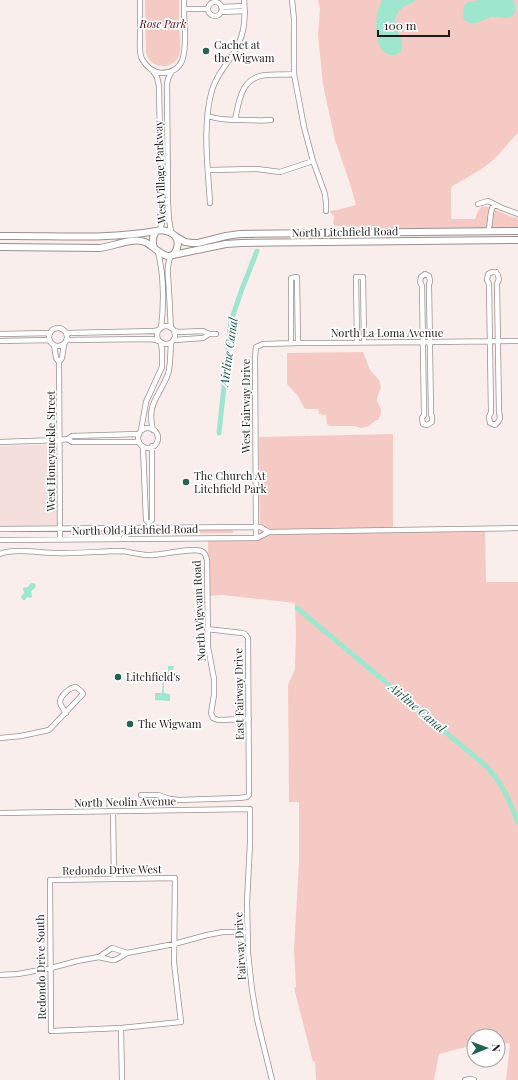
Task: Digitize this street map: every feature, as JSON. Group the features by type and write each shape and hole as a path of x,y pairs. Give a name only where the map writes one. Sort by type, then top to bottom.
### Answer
{"main road":[{"path":"0,236 112,235 142,233 164,229 173,234 178,242 176,252 172,255 164,255 145,242 134,240 99,248 0,247"},
{"path":"156,250 152,244 152,239 153,234 158,230"},
{"name":"North Litchfield Road","path":"173,234 185,242 198,243 240,234 518,231"},
{"name":"North Litchfield Road","path":"172,255 226,244 241,243 518,240"}],"street":[{"name":"West Village Parkway","path":"140,0 142,59 159,81 161,192 163,219 158,230"},
{"name":"West Village Parkway","path":"173,234 169,219 168,204 167,85 172,71 179,66 183,60 185,51 184,0"},
{"path":"210,204 207,153 208,116 212,90 217,77 233,54 243,34 245,9 244,0"},
{"path":"292,0 294,19 294,74 304,127 313,161 325,194 326,211"},
{"path":"213,2 218,2 221,9 218,15 213,16 208,9 213,2"},
{"path":"184,9 208,9"},
{"path":"221,9 245,9"},
{"path":"152,70 157,73 172,71"},
{"path":"235,120 240,97 249,82 258,76 294,74"},
{"name":"West Village Parkway","path":"160,112 167,112"},
{"path":"208,116 223,120 271,120"},
{"path":"208,170 258,169 280,172 313,161"},
{"path":"478,204 488,201 518,214"},
{"path":"488,231 490,226 491,211 494,204"},
{"path":"156,250 161,262 162,279 162,319 157,335 162,351 162,367 146,402 138,439 139,442 146,447 155,444 157,438 151,423 152,408 155,399 168,375 175,334 170,317 167,272 168,263 172,255"},
{"path":"492,272 496,272 499,275 497,284 497,306 500,416 499,421 495,425 490,423 490,306 488,274 492,272"},
{"path":"425,274 430,278 429,306 432,422 427,426 423,424 422,418 424,415 424,342 422,286 420,282 421,277 425,274"},
{"path":"291,343 291,278 297,277 298,343"},
{"path":"357,342 356,277 363,277 364,342"},
{"path":"423,307 429,306"},
{"path":"490,306 497,306"},
{"path":"356,308 363,308"},
{"path":"291,310 298,310"},
{"path":"0,334 50,333 54,329 58,328 67,333 154,331 167,326 179,332 203,331 209,334 216,334"},
{"path":"50,333 50,340 54,345 59,346 68,338 67,333"},
{"path":"65,342 152,339 167,345 173,341 203,338 209,334"},
{"path":"0,341 50,340"},
{"name":"North La Loma Avenue","path":"256,347 260,344 291,343 518,341"},
{"name":"West Honeysuckle Street","path":"59,362 62,358 65,342"},
{"name":"West Honeysuckle Street","path":"54,345 56,358 59,362 60,539"},
{"name":"West Fairway Drive","path":"256,347 256,537"},
{"path":"491,384 498,384"},
{"path":"424,386 430,386"},
{"path":"0,442 59,440 68,439 72,436 140,432 147,428 153,430"},
{"path":"68,439 72,442 139,442"},
{"path":"143,446 146,520 149,525"},
{"path":"122,539 129,532 146,532 152,520 152,446"},
{"name":"North Old Litchfield Road","path":"0,529 149,525 260,527 269,532"},
{"name":"North Old Litchfield Road","path":"0,540 256,537 269,532 518,528"},
{"name":"North Wigwam Road","path":"0,554 9,552 71,554 91,552 124,552 149,555 186,551 203,552 206,555 207,560 208,651 214,679 214,695 211,712 212,716 219,721 249,719"},
{"name":"East Fairway Drive","path":"142,795 158,795 172,799 230,799 247,797 249,793 247,637 242,633 207,629"},
{"path":"0,738 47,731 56,724 66,713 83,694 77,687 71,688 61,698 60,704 66,713"},
{"name":"North Neolin Avenue","path":"0,813 250,809"},
{"name":"Fairway Drive","path":"250,809 247,902 248,953 258,1026 272,1080"},
{"path":"113,811 114,879"},
{"name":"Redondo Drive West","path":"50,880 175,878 174,944"},
{"name":"Redondo Drive South","path":"50,880 51,1031 121,1028"},
{"path":"99,957 113,961 127,953 174,944 207,935 223,932 247,932"},
{"path":"122,1080 121,1028 181,1022 175,975 174,944"},
{"path":"0,975 18,974 51,968 99,957 112,948 127,953"},
{"path":"464,1080 474,1080"}],"shaded area":[{"path":"382,0 416,0 402,8 396,16 396,26 402,41 402,46 401,51 394,55 390,55 384,51 377,38 376,22"},
{"path":"479,0 514,0 515,12 508,18 491,17 476,23 467,22 463,16 465,5 468,2"},
{"path":"57,445 58,525 0,527 0,446"},
{"path":"31,583 36,585 31,591 32,597 27,597 23,600 21,597 24,593 23,588 28,587"},
{"path":"168,666 174,666 173,671 177,672 174,677 168,677 164,682 164,693 170,694 170,701 155,700 155,693 162,693 163,679 166,676 165,671 168,671"}],"green space":[{"name":"Rose Park","path":"145,0 179,0 180,51 178,58 174,63 164,66 156,65 151,62 147,56"},
{"path":"318,0 518,0 518,133 490,163 451,187 451,219 475,219 482,206 518,218 518,229 376,231 357,227 335,226 333,223 334,216 330,211 356,205 335,140 323,85 318,35 320,9"},
{"path":"363,352 370,370 379,380 381,387 377,401 381,409 381,413 378,420 369,426 361,428 354,426 329,426 327,424 326,415 319,414 318,409 305,409 298,396 287,384 287,353"},
{"path":"393,434 393,529 485,528 486,582 518,582 518,1080 506,1080 510,1043 506,1043 506,1028 466,1028 466,1047 439,1054 434,1080 316,1080 315,1061 313,1062 294,988 296,987 294,950 299,862 299,802 289,802 288,685 295,669 295,603 222,595 209,596 208,541 260,540 259,437"},
{"path":"179,530 232,530 234,532 178,534 177,532"},
{"path":"128,531 128,535 69,534 71,532"}],"waterway":[{"name":"Airline Canal","path":"219,433 231,321 257,251"},
{"name":"Airline Canal","path":"297,608 486,766 502,786 518,823"}],"place":[{"name":"Cachet at the Wigwam","path":"206,51"},
{"name":"The Church At Litchfield Park","path":"186,482"},
{"name":"Litchfield's","path":"118,677"},
{"name":"The Wigwam","path":"130,724"}]}
